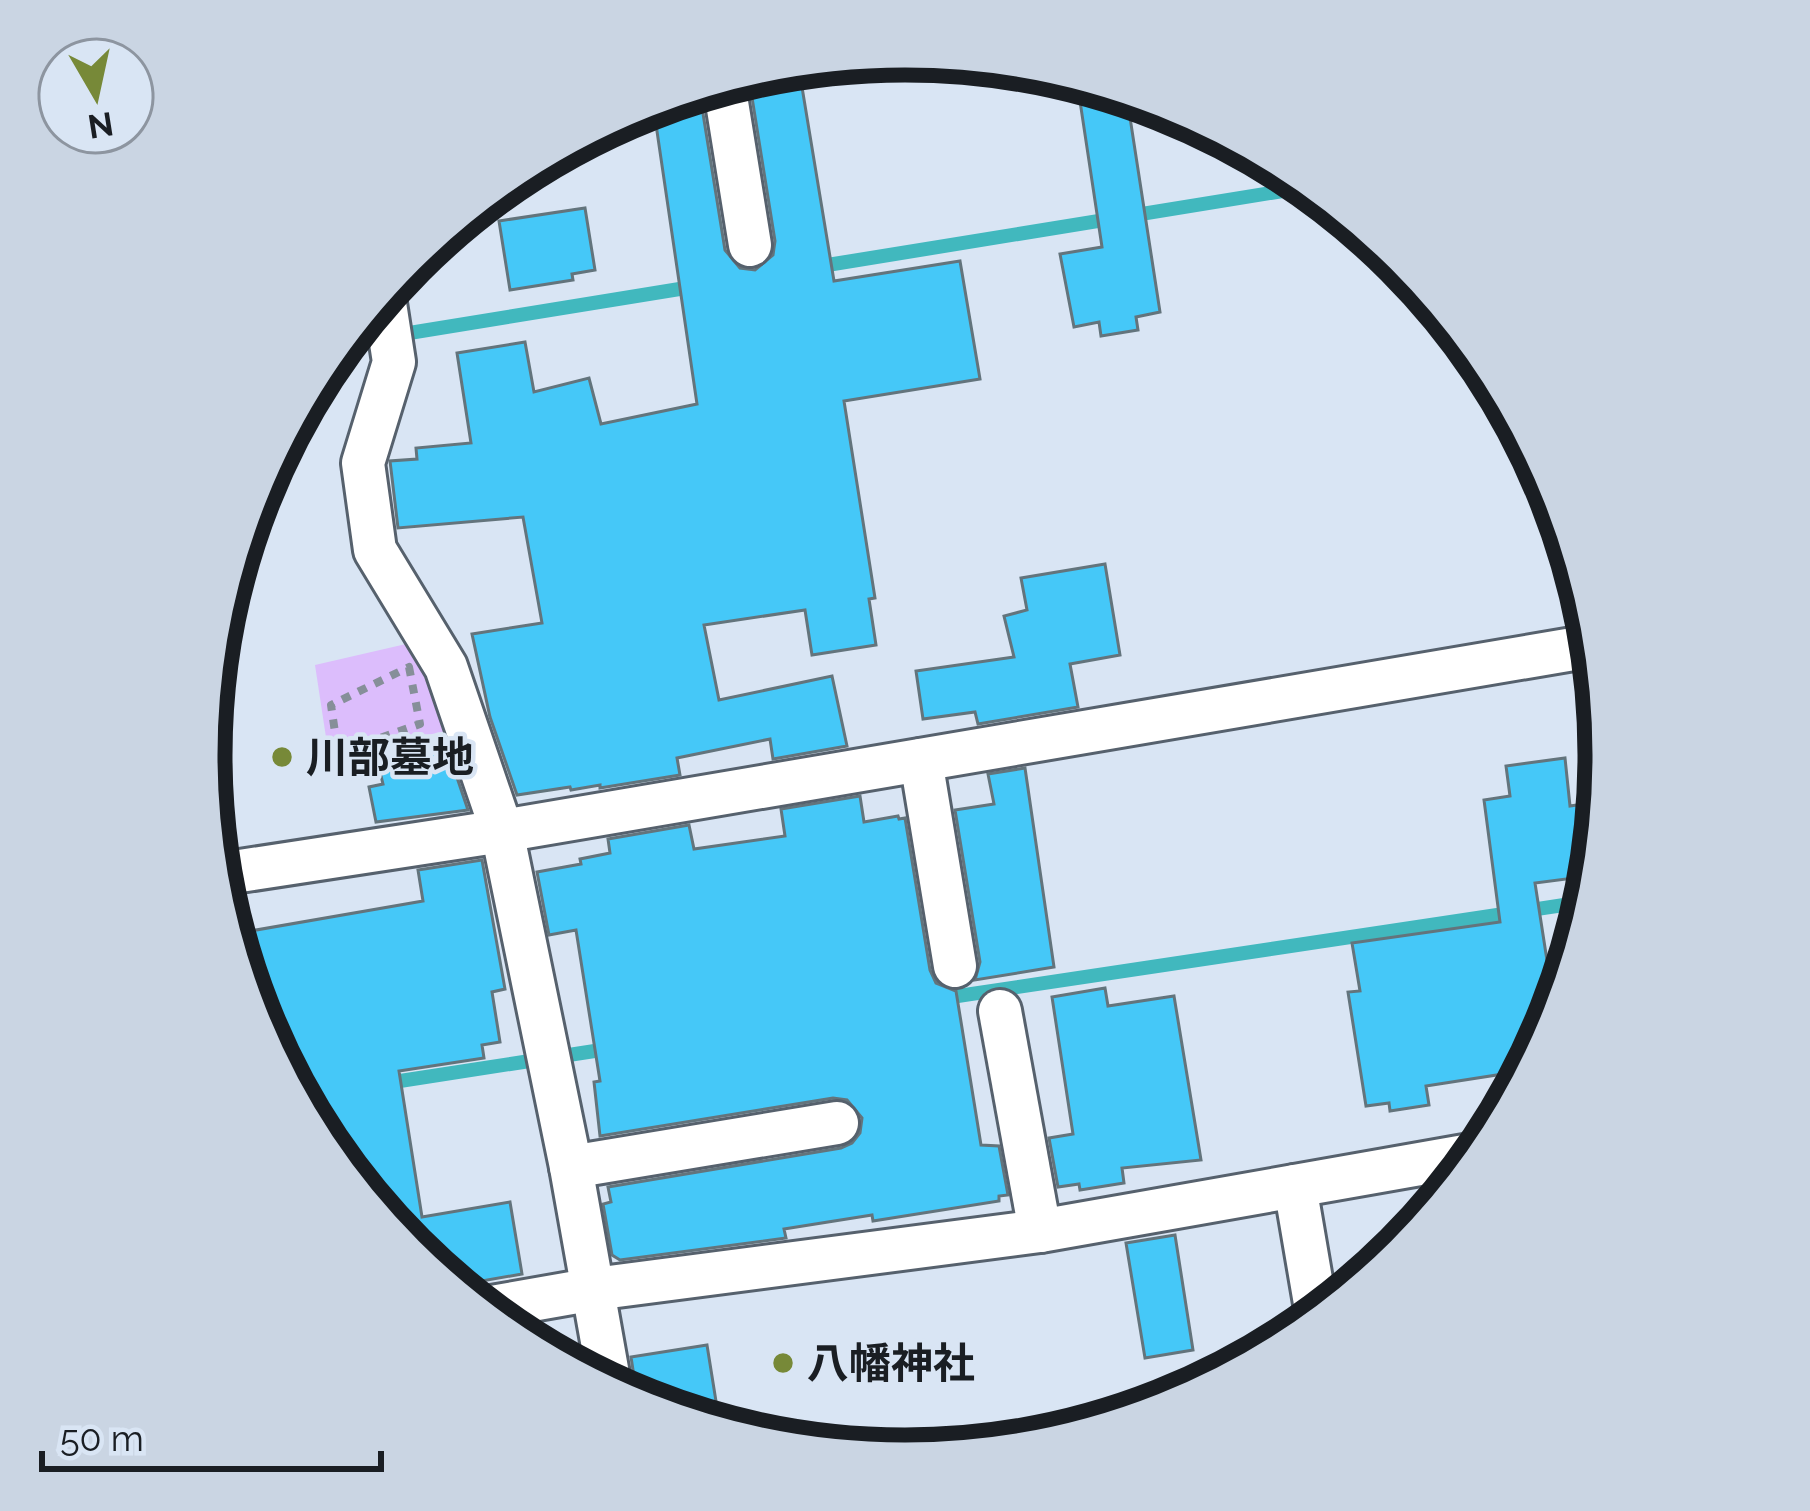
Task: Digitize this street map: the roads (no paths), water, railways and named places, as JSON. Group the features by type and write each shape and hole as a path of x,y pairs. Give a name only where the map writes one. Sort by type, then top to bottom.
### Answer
{"street":[{"path":"726,99 750,245"},
{"path":"387,315 394,362 363,463 375,550 446,668 502,831 607,1367"},
{"path":"235,873 1577,648"},
{"path":"922,760 956,966"},
{"path":"1000,1011 1040,1231"},
{"path":"571,1167 837,1123"},
{"path":"505,1305 1040,1231 1454,1158"},
{"path":"1295,1186 1314,1298"}],"waterway":[{"path":"815,267 1284,191"},
{"path":"366,340 698,286"},
{"path":"938,999 1568,904"},
{"path":"387,1083 614,1048"}],"place":[{"name":"川部墓地","path":"282,757"},
{"name":"八幡神社","path":"783,1363"}]}
